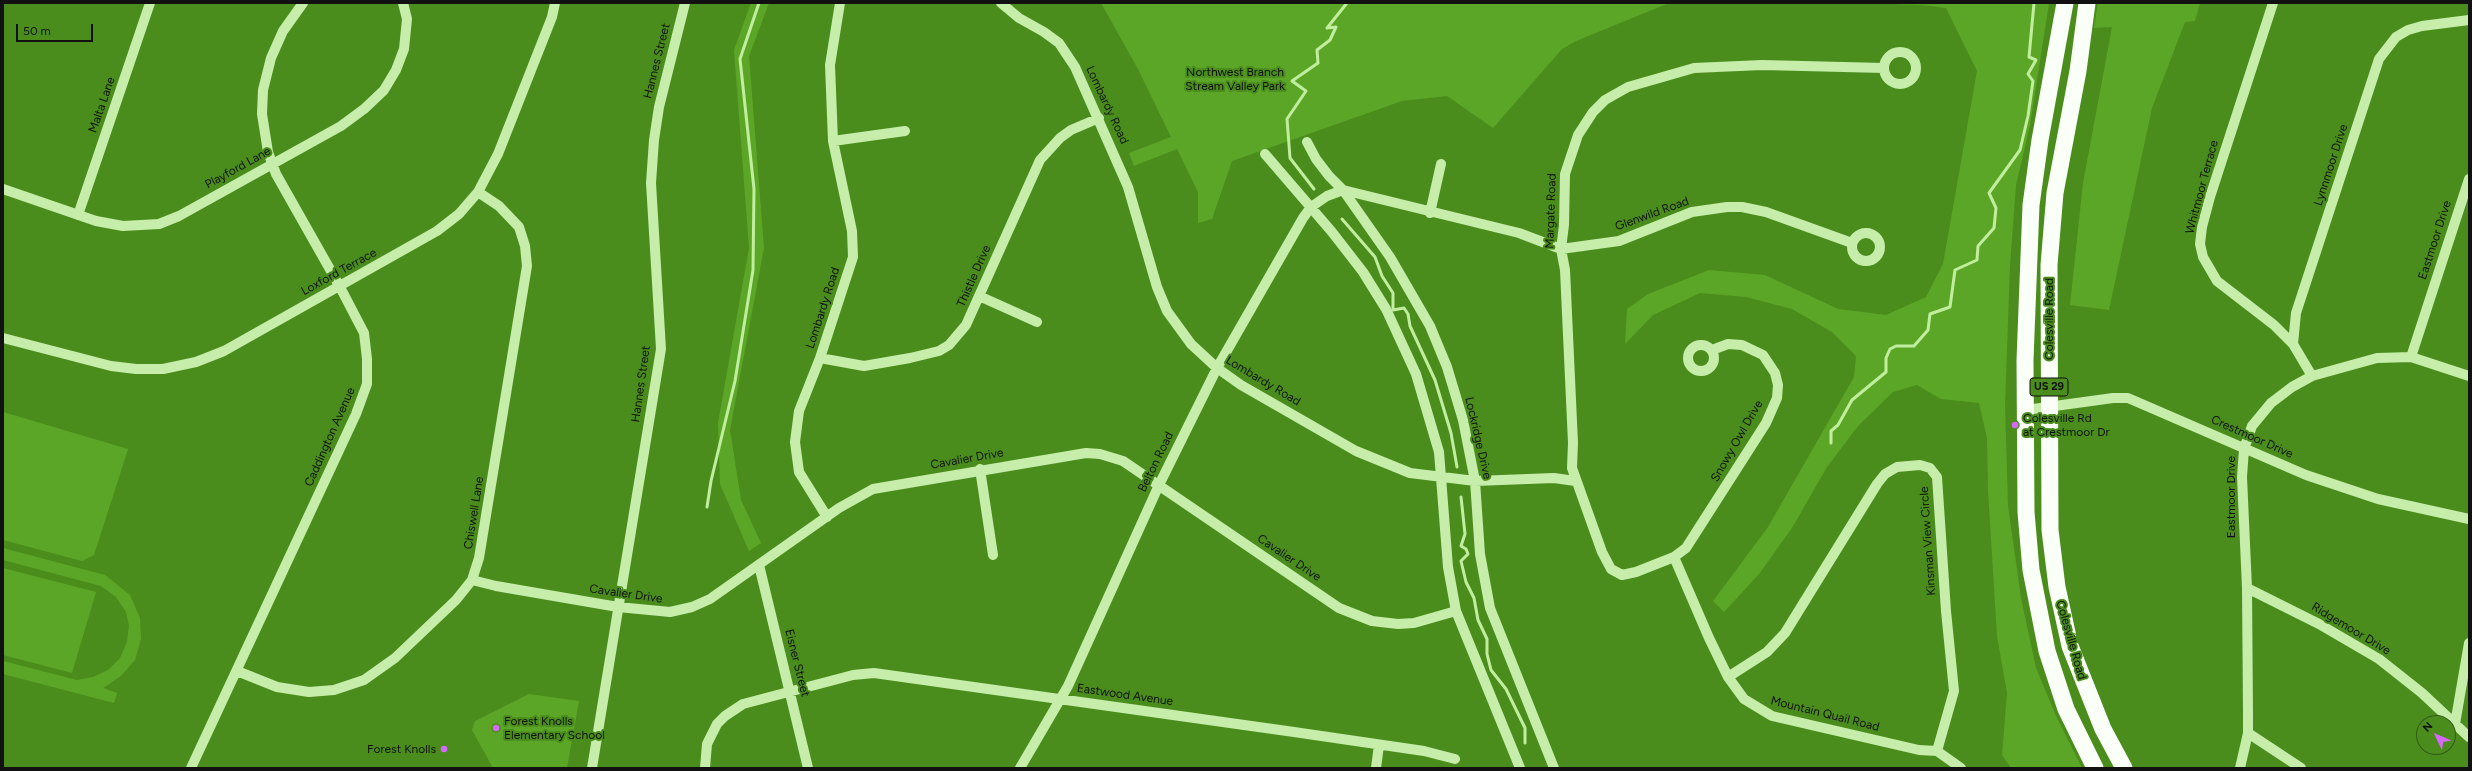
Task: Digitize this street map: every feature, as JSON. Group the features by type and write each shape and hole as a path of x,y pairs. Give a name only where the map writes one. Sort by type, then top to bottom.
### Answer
{"highway":[{"name":"Colesville Road","path":"2065,3 2040,140 2031,205 2027,270 2026,512 2031,570 2047,651 2066,709 2095,768"},
{"name":"Colesville Road","path":"2087,3 2078,71 2055,194 2049,265 2050,530 2057,586 2070,646 2103,730 2124,768"}],"street":[{"name":"Malta Lane","path":"78,215 150,3"},
{"name":"Caddington Avenue","path":"191,768 356,414 367,384 367,360 364,333 340,287 276,174 268,152 262,114 263,90 271,58 283,31 303,3"},
{"name":"Playford Lane","path":"3,189 96,221 123,226 160,224 179,216 341,126 364,109 384,90 396,70 404,49 407,20 403,3"},
{"name":"Loxford Terrace","path":"3,338 111,366 136,369 163,369 196,362 224,351 437,231 459,214 478,192 498,154 552,17 555,3"},
{"name":"Hannes Street","path":"592,768 661,349 651,183 654,140 660,107 685,3"},
{"name":"Lombardy Road","path":"827,517 800,472 795,442 799,411 820,358 853,257 852,231 833,141 830,65 840,3"},
{"name":"Lombardy Road","path":"1001,3 1019,18 1044,32 1059,43 1075,67 1099,118 1128,187 1157,287 1168,311 1186,339 1216,368 1241,385 1356,451 1410,473 1475,481 1554,478 1575,481"},
{"name":"Whitmoor Terrace","path":"2273,3 2210,197 2202,227 2200,244 2203,257 2218,281 2274,325 2293,344"},
{"name":"Lynnmoor Drive","path":"2293,344 2296,313 2379,59 2396,37 2408,30 2422,26 2469,20"},
{"name":"Margate Road","path":"1674,557 1636,572 1622,575 1611,569 1575,481 1572,468 1574,443 1565,270 1561,249 1564,225 1565,174 1569,156 1578,135 1593,112 1606,100 1628,87 1694,68 1762,65 1884,68"},
{"name":"Thistle Drive","path":"820,358 864,366 939,351 949,345 966,325 1040,160 1060,138 1071,130 1099,118"},
{"path":"833,141 906,131"},
{"name":"Lockridge Drive","path":"1307,142 1328,176 1344,190 1390,257 1430,326 1447,367 1463,420 1475,481 1480,554 1490,608 1554,768"},
{"path":"1265,154 1311,207 1363,272 1386,310 1416,374 1432,425 1438,452 1448,568 1456,611 1520,768"},
{"path":"1430,212 1441,164"},
{"name":"Eastmoor Drive","path":"2240,768 2248,733 2244,449 2252,426 2271,403 2292,386 2312,376 2377,358 2411,357 2469,179"},
{"name":"Glenwild Road","path":"1344,190 1519,233 1561,249 1619,240 1692,212 1727,207 1766,212 1852,243"},
{"name":"Belton Road","path":"1020,768 1059,699 1094,630 1159,485 1216,368 1303,218 1311,207 1327,196 1344,190"},
{"name":"Chiswell Lane","path":"237,671 277,687 310,692 334,690 364,680 395,658 456,600 472,580 479,558 527,266 525,246 518,227 499,206 478,192"},
{"path":"979,296 1036,322"},
{"name":"Snowy Owl Drive","path":"1674,557 1686,548 1766,423 1777,398 1778,385 1775,373 1763,355 1742,345 1728,344 1712,350"},
{"path":"2293,344 2312,376"},
{"path":"2411,357 2469,376"},
{"name":"Crestmoor Drive","path":"2026,410 2113,398 2128,398 2142,402 2244,449 2306,475 2378,500 2469,519"},
{"name":"Cavalier Drive","path":"472,580 496,586 657,613 692,607 710,599 827,517 873,489 980,469 1086,453 1100,454 1122,462 1159,485 1339,608 1372,621 1398,624 1414,623 1456,611"},
{"name":"Kinsman View Circle","path":"1728,676 1767,652 1785,633 1877,484 1885,474 1897,466 1920,465 1930,468 1936,477 1946,611 1954,691 1937,751"},
{"path":"980,469 993,555"},
{"name":"Mountain Quail Road","path":"1674,557 1728,676 1744,699 1772,716 1919,750 1937,751"},
{"name":"Eisner Street","path":"759,565 791,690 808,768"},
{"name":"Ridgemoor Drive","path":"2247,588 2319,624 2379,659 2444,715"},
{"path":"2456,715 2469,643"},
{"name":"Eastwood Avenue","path":"705,768 707,744 717,724 725,716 743,704 791,690 853,675 874,673 1379,745 1455,758"},
{"name":"Ridgemoor Drive","path":"2456,726 2469,737"},
{"path":"2248,733 2301,768"},
{"path":"1376,768 1379,745"},
{"path":"1937,751 1961,768"}],"green space":[{"path":"751,3 769,3 749,56 764,248 730,430 741,500 761,543 749,551 720,484 718,423 749,248 734,50"},
{"name":"Northwest Branch Stream Valley Park","path":"1101,3 1669,3 1576,41 1562,49 1493,128 1447,96 1402,101 1232,161 1212,219 1198,223 1198,192 1177,149 1134,166 1129,153 1171,137 1138,69"},
{"path":"1856,3 2049,3 2030,125 2016,185 2010,265 2005,405 2008,506 2021,598 2036,668 2056,716 2082,768 2011,768 2002,755 2007,693 1997,636 1988,490 1987,438 1979,403 1941,399 1917,385 1893,392 1858,426 1827,467 1792,528 1759,574 1724,612 1713,601 1768,527 1854,377 1856,356 1832,332 1792,309 1746,297 1700,293 1653,315 1625,344 1627,309 1648,294 1709,270 1765,275 1838,309 1886,315 1926,297 1943,264 1977,71 1946,8 1923,5"},
{"path":"2098,3 2200,3 2195,21 2185,22 2152,108 2109,310 2070,305 2083,183 2112,27 2094,28"},
{"path":"3,412 128,449 94,555 82,561 3,540"},
{"path":"3,548 105,575 130,595 140,618 141,639 135,660 121,676 103,688 117,693 114,703 3,674 3,661 77,680 93,677 108,670 120,658 127,642 129,626 126,612 116,597 101,586 3,560"},
{"path":"3,568 96,592 72,673 3,655"},
{"path":"529,694 579,701 567,768 493,768 472,730 475,721"}],"waterway":[{"path":"707,507 711,481 735,381 753,270 754,189 740,59 759,3"},
{"path":"1314,189 1290,158 1287,119 1306,91 1292,81 1318,63 1317,50 1330,40 1336,27 1327,28 1347,3"},
{"path":"1831,443 1831,431 1838,425 1852,400 1886,372 1886,358 1890,349 1896,346 1914,346 1928,330 1930,314 1950,307 1955,270 1977,260 1978,246 1994,228 1996,208 1989,193 2020,150 2028,116 2033,81 2028,74 2036,60 2029,57 2034,3"},
{"path":"1342,219 1375,257 1382,276 1393,293 1393,310 1404,308 1408,314 1410,326 1435,380 1451,433 1457,467"},
{"path":"1461,497 1465,534 1461,546 1466,549 1468,554 1461,561 1466,582 1474,598 1478,620 1487,639 1487,654 1491,670 1506,689 1525,728 1525,743"}],"place":[{"name":"Colesville Rd at Crestmoor Dr","path":"2015,425"},
{"name":"Forest Knolls Elementary School","path":"496,728"},
{"name":"Forest Knolls","path":"444,749"}]}
